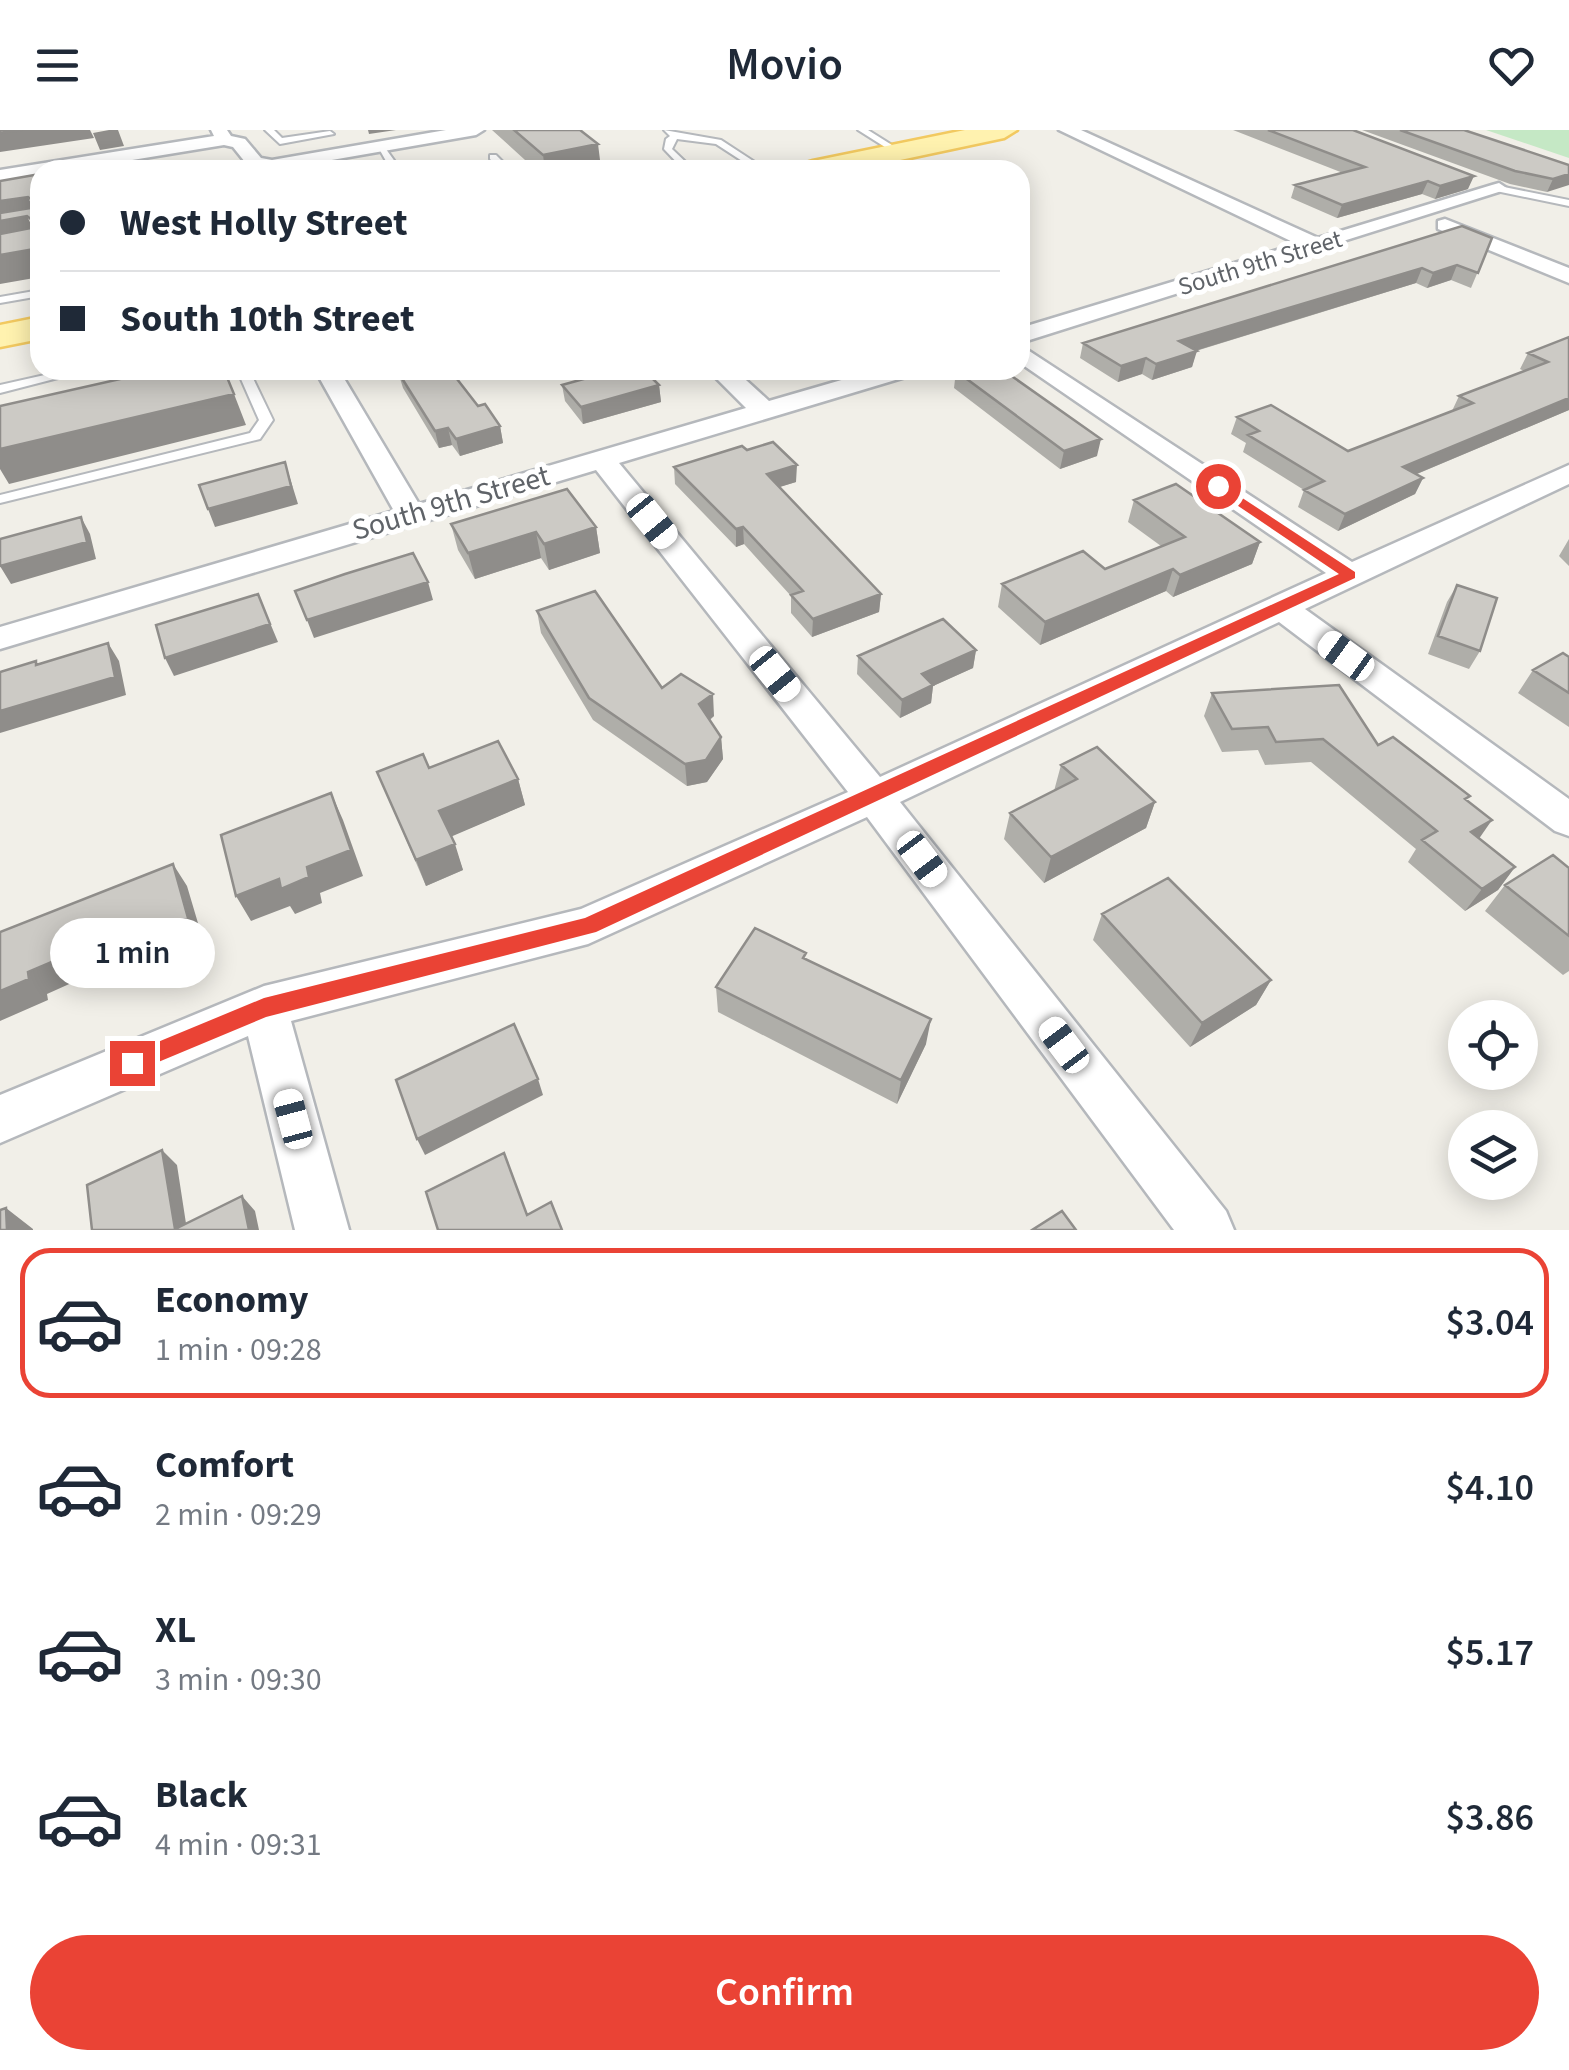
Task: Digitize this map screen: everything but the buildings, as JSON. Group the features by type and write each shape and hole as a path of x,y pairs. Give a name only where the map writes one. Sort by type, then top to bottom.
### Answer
{"main road":[{"path":"861,160 985,132"},
{"path":"0,335 30,330"}],"street":[{"path":"301,160 476,130"},
{"path":"1067,130 1316,245"},
{"path":"87,160 222,135 239,143 254,160"},
{"path":"0,176 30,170"},
{"path":"1462,176 1499,190"},
{"name":"South 9th Street","path":"1030,333 1499,190"},
{"path":"1421,215 1569,276"},
{"path":"1030,359 1350,575"},
{"path":"333,380 410,514"},
{"path":"731,380 763,410"},
{"name":"South 9th Street","path":"0,638 868,380"},
{"path":"602,460 874,798 1207,1230"},
{"path":"0,1119 264,1008 588,926 874,798 1569,474"},
{"path":"1282,608 1569,820"},
{"path":"264,1008 322,1230"}],"lane":[{"path":"269,130 280,142 328,132 348,152"},
{"path":"862,130 899,152"},
{"path":"680,160 668,149 672,133 718,142 746,160"},
{"path":"380,146 389,160"},
{"path":"493,157 496,160"},
{"path":"1499,190 1569,203"},
{"path":"0,300 30,295"},
{"path":"0,389 39,380"},
{"path":"0,499 255,436 266,420 248,380"}],"green space":[{"path":"1486,130 1569,130 1569,158"}],"route":[{"path":"132,1063 264,1008 588,926 874,798 1350,575 1218,486"}]}
